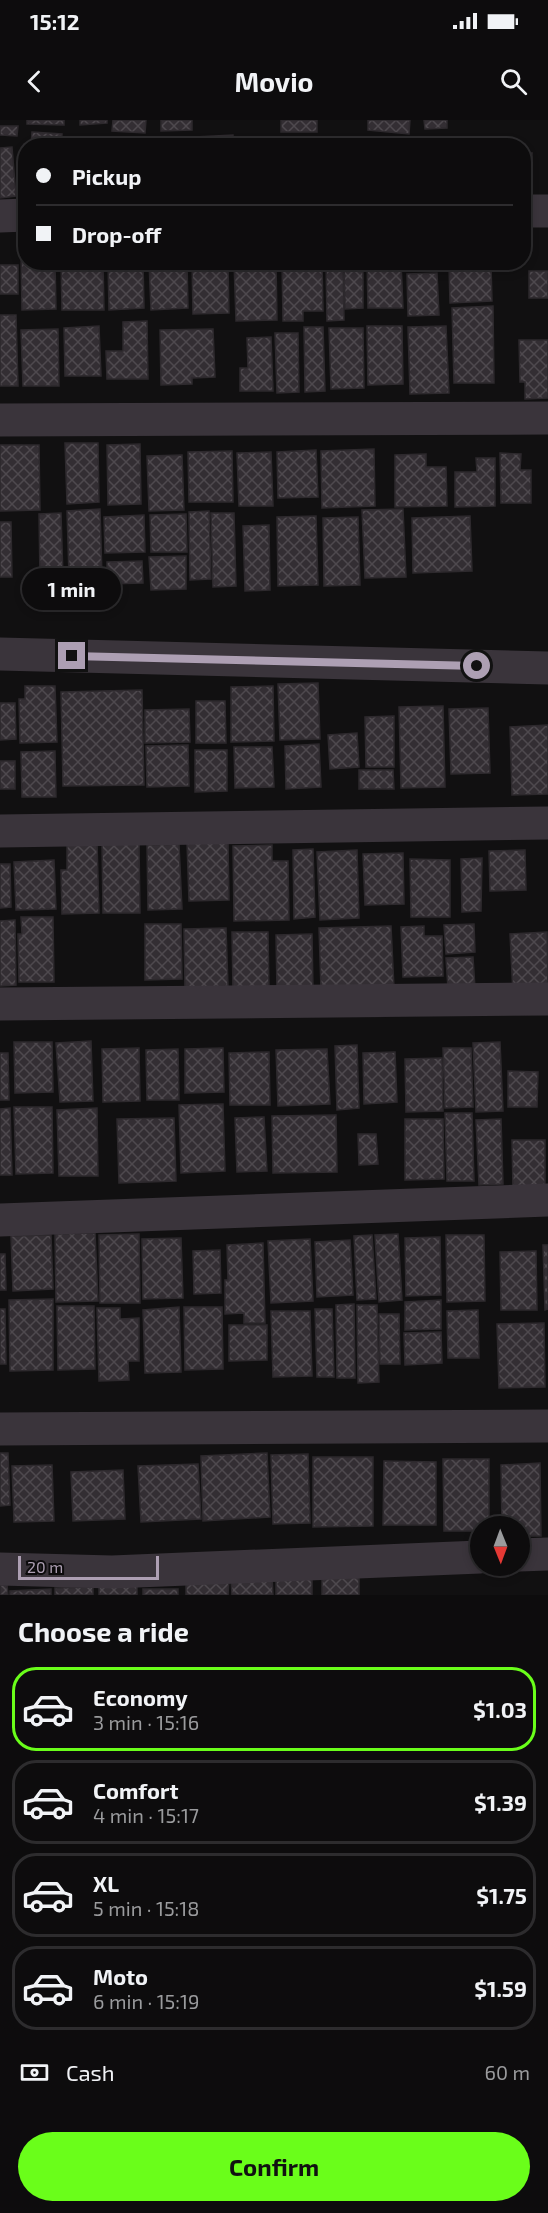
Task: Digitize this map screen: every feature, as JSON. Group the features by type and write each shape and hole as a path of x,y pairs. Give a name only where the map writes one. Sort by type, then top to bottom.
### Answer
{"street":[{"path":"531,211 548,211"},
{"path":"0,216 18,216"},
{"path":"0,420 548,418"},
{"path":"0,654 548,668"},
{"path":"0,831 548,823"},
{"path":"0,1004 548,999"},
{"path":"0,1220 548,1200"},
{"path":"0,1429 548,1425"},
{"path":"530,1555 548,1554"},
{"path":"0,1569 112,1572 470,1557"}],"building":[{"path":"27,120 64,120 64,125 27,124"},
{"path":"80,120 107,120 107,123 80,125"},
{"path":"113,120 146,120 145,133 112,131"},
{"path":"161,120 192,120 192,130 161,131"},
{"path":"281,120 317,120 317,132 281,132"},
{"path":"368,120 410,120 409,134 368,130"},
{"path":"424,120 447,120 447,128 425,129"},
{"path":"0,126 18,126 17,136 0,135"},
{"path":"32,132 62,134 62,138 32,138"},
{"path":"233,135 233,138 195,137"},
{"path":"12,147 16,196 0,198 0,148"},
{"path":"0,265 18,265 18,294 0,294"},
{"path":"21,270 55,270 56,309 22,310"},
{"path":"61,270 103,270 104,310 62,310"},
{"path":"108,270 143,270 144,308 109,310"},
{"path":"149,270 187,270 188,308 151,310"},
{"path":"192,270 228,270 229,313 193,314"},
{"path":"234,270 276,270 277,320 236,321"},
{"path":"282,270 322,270 323,311 303,311 303,321 283,321"},
{"path":"326,270 343,270 344,320 327,321"},
{"path":"344,270 363,270 363,308 345,309"},
{"path":"367,270 401,270 403,308 368,308"},
{"path":"449,270 491,270 492,301 450,303"},
{"path":"529,271 548,271 548,298 529,298"},
{"path":"437,273 439,315 408,316 407,274"},
{"path":"493,306 494,383 454,383 452,308"},
{"path":"0,315 16,315 18,386 0,386"},
{"path":"147,321 148,379 107,379 106,351 123,351 123,322"},
{"path":"99,326 101,376 65,376 64,328"},
{"path":"367,326 402,326 403,384 368,385"},
{"path":"446,326 449,393 410,394 408,327"},
{"path":"304,327 323,327 325,391 305,392"},
{"path":"329,328 363,328 364,388 331,389"},
{"path":"58,329 59,386 23,386 21,330"},
{"path":"213,329 215,377 192,378 192,384 161,385 160,330"},
{"path":"275,333 298,333 299,392 277,393"},
{"path":"271,337 273,391 240,391 240,368 248,368 247,338"},
{"path":"519,340 548,340 548,398 525,399 525,382 520,382"},
{"path":"65,443 98,443 99,502 67,504"},
{"path":"140,444 141,504 108,505 107,445"},
{"path":"0,445 39,445 40,510 0,511"},
{"path":"374,449 375,506 322,508 321,451"},
{"path":"316,450 318,497 278,498 277,452"},
{"path":"232,451 233,502 189,502 188,452"},
{"path":"271,452 273,506 239,506 237,453"},
{"path":"500,453 521,454 520,470 531,470 531,503 501,503"},
{"path":"426,454 426,467 446,467 447,506 395,507 395,455"},
{"path":"182,455 184,510 149,511 147,456"},
{"path":"476,458 495,458 495,506 455,507 455,472 477,472"},
{"path":"100,509 102,576 69,576 67,511"},
{"path":"403,509 406,577 365,578 362,510"},
{"path":"209,511 211,579 190,580 189,512"},
{"path":"61,513 63,577 40,579 39,514"},
{"path":"211,513 234,513 236,586 213,587"},
{"path":"186,514 187,552 151,552 150,515"},
{"path":"144,515 145,552 105,553 104,517"},
{"path":"316,516 318,585 278,586 277,517"},
{"path":"470,516 472,571 413,573 412,518"},
{"path":"358,517 360,585 324,586 323,518"},
{"path":"0,522 11,522 12,577 0,577"},
{"path":"269,525 270,590 245,591 243,526"},
{"path":"186,556 186,589 151,590 149,557"},
{"path":"142,561 143,583 107,584 107,562"},
{"path":"70,584 103,584 104,607 71,608"},
{"path":"318,683 320,739 280,740 278,684"},
{"path":"25,686 55,686 57,742 20,743 19,699 25,699"},
{"path":"273,686 274,741 231,742 231,687"},
{"path":"142,690 144,785 63,786 61,692"},
{"path":"196,701 225,701 226,743 196,743"},
{"path":"0,703 15,703 16,739 0,740"},
{"path":"443,706 445,787 401,788 399,707"},
{"path":"488,708 490,773 451,774 449,709"},
{"path":"189,709 190,742 145,743 145,710"},
{"path":"394,716 394,767 366,767 365,717"},
{"path":"548,725 548,794 512,795 510,727"},
{"path":"357,733 359,767 330,769 328,735"},
{"path":"319,744 321,787 286,789 285,746"},
{"path":"188,745 189,786 147,787 146,746"},
{"path":"234,747 272,747 274,787 235,788"},
{"path":"195,750 227,750 227,791 195,792"},
{"path":"55,751 56,797 22,797 21,752"},
{"path":"0,761 15,761 15,789 0,789"},
{"path":"359,770 393,770 394,789 359,789"},
{"path":"97,842 99,913 62,914 61,870 67,870 67,843"},
{"path":"139,842 140,913 103,913 102,843"},
{"path":"228,842 229,900 189,901 187,843"},
{"path":"179,844 182,909 148,910 147,845"},
{"path":"272,845 272,861 288,861 289,920 234,921 233,846"},
{"path":"313,849 315,917 294,919 293,850"},
{"path":"357,850 359,918 320,920 317,852"},
{"path":"525,850 526,890 490,891 489,851"},
{"path":"403,853 404,904 365,905 363,854"},
{"path":"482,858 481,911 462,912 461,859"},
{"path":"410,859 450,860 450,917 411,917"},
{"path":"54,860 56,909 16,910 14,862"},
{"path":"0,864 10,864 11,907 0,908"},
{"path":"21,917 53,917 54,982 19,982 18,934 22,934"},
{"path":"15,920 16,985 0,986 0,921"},
{"path":"145,924 181,924 182,979 145,980"},
{"path":"474,924 475,952 446,954 444,925"},
{"path":"391,926 394,988 321,990 319,928"},
{"path":"424,926 424,936 442,936 443,976 403,977 401,927"},
{"path":"226,928 228,986 185,988 184,929"},
{"path":"232,932 268,932 269,990 233,991"},
{"path":"547,932 548,992 513,994 510,934"},
{"path":"312,934 313,990 277,991 276,935"},
{"path":"473,957 475,988 448,989 446,958"},
{"path":"91,1041 93,1101 60,1102 56,1043"},
{"path":"14,1042 52,1042 53,1092 15,1093"},
{"path":"500,1042 503,1111 476,1112 473,1043"},
{"path":"357,1045 359,1108 337,1110 335,1046"},
{"path":"139,1048 140,1101 103,1102 102,1049"},
{"path":"223,1048 224,1092 185,1093 185,1049"},
{"path":"443,1048 471,1048 473,1107 445,1108"},
{"path":"178,1049 179,1100 147,1100 146,1050"},
{"path":"327,1049 330,1104 278,1106 276,1050"},
{"path":"269,1052 270,1105 230,1105 229,1053"},
{"path":"395,1052 397,1102 364,1104 363,1053"},
{"path":"0,1053 8,1053 9,1100 0,1100"},
{"path":"442,1058 443,1111 406,1112 405,1059"},
{"path":"508,1071 538,1072 537,1107 508,1107"},
{"path":"223,1104 225,1171 181,1173 179,1105"},
{"path":"14,1107 52,1107 53,1173 16,1174"},
{"path":"10,1108 12,1175 0,1175 0,1109"},
{"path":"97,1108 98,1176 59,1176 57,1110"},
{"path":"445,1113 472,1113 474,1181 447,1181"},
{"path":"336,1115 337,1172 273,1173 272,1116"},
{"path":"264,1117 267,1171 237,1172 235,1118"},
{"path":"174,1118 176,1181 119,1183 117,1119"},
{"path":"405,1119 443,1119 444,1179 405,1180"},
{"path":"501,1119 503,1184 479,1185 476,1120"},
{"path":"358,1134 376,1134 378,1164 359,1165"},
{"path":"512,1140 545,1140 545,1188 513,1190"},
{"path":"95,1233 98,1301 56,1302 55,1234"},
{"path":"139,1234 140,1303 100,1303 99,1235"},
{"path":"398,1234 402,1300 379,1302 375,1235"},
{"path":"51,1235 53,1289 13,1291 11,1236"},
{"path":"372,1235 376,1299 357,1300 354,1236"},
{"path":"446,1235 484,1235 485,1301 447,1302"},
{"path":"440,1237 441,1295 406,1296 405,1238"},
{"path":"181,1238 183,1298 143,1299 142,1239"},
{"path":"310,1239 313,1301 271,1303 268,1241"},
{"path":"350,1240 353,1295 317,1297 315,1242"},
{"path":"263,1243 265,1323 244,1323 244,1313 225,1314 225,1280 228,1280 227,1245"},
{"path":"543,1245 548,1245 548,1309 545,1310"},
{"path":"220,1250 221,1293 194,1294 193,1251"},
{"path":"536,1251 537,1310 501,1310 500,1252"},
{"path":"0,1254 5,1254 6,1290 0,1290"},
{"path":"53,1299 53,1370 10,1371 9,1300"},
{"path":"441,1300 441,1329 405,1330 405,1302"},
{"path":"354,1304 355,1378 337,1378 336,1305"},
{"path":"357,1305 377,1305 379,1382 358,1383"},
{"path":"57,1306 94,1306 95,1369 58,1370"},
{"path":"179,1307 181,1372 145,1373 143,1310"},
{"path":"184,1307 222,1307 223,1369 185,1370"},
{"path":"97,1308 120,1308 120,1319 139,1318 139,1361 128,1361 129,1380 99,1381"},
{"path":"0,1309 5,1309 6,1364 0,1364"},
{"path":"315,1309 332,1309 334,1377 317,1377"},
{"path":"478,1310 479,1358 448,1358 447,1311"},
{"path":"271,1311 310,1311 312,1376 273,1377"},
{"path":"379,1314 399,1314 400,1364 380,1364"},
{"path":"544,1323 545,1387 499,1388 497,1324"},
{"path":"229,1325 267,1325 267,1360 229,1361"},
{"path":"441,1332 442,1363 405,1365 404,1333"},
{"path":"0,1453 8,1453 10,1505 0,1506"},
{"path":"267,1453 270,1517 203,1521 201,1456"},
{"path":"308,1454 310,1523 273,1524 271,1455"},
{"path":"313,1457 373,1457 373,1526 313,1527"},
{"path":"443,1459 489,1459 489,1516 470,1516 470,1531 444,1531"},
{"path":"384,1461 436,1462 436,1525 383,1525"},
{"path":"540,1463 541,1536 530,1536 530,1516 502,1516 501,1465"},
{"path":"198,1464 201,1519 141,1522 138,1466"},
{"path":"52,1465 54,1521 14,1522 12,1466"},
{"path":"123,1470 125,1519 73,1521 71,1472"},
{"path":"272,1577 273,1595 232,1595 231,1578"},
{"path":"359,1577 359,1595 322,1595 322,1578"},
{"path":"186,1578 229,1579 228,1595 186,1595"},
{"path":"276,1579 312,1579 312,1595 276,1595"},
{"path":"137,1583 137,1595 99,1595 99,1584"},
{"path":"0,1585 7,1585 8,1595 0,1595"},
{"path":"93,1587 93,1595 55,1595 55,1588"},
{"path":"51,1589 51,1595 10,1595 10,1591"},
{"path":"143,1589 178,1589 178,1595 143,1595"}],"route":[{"path":"72,656 477,666"}]}
